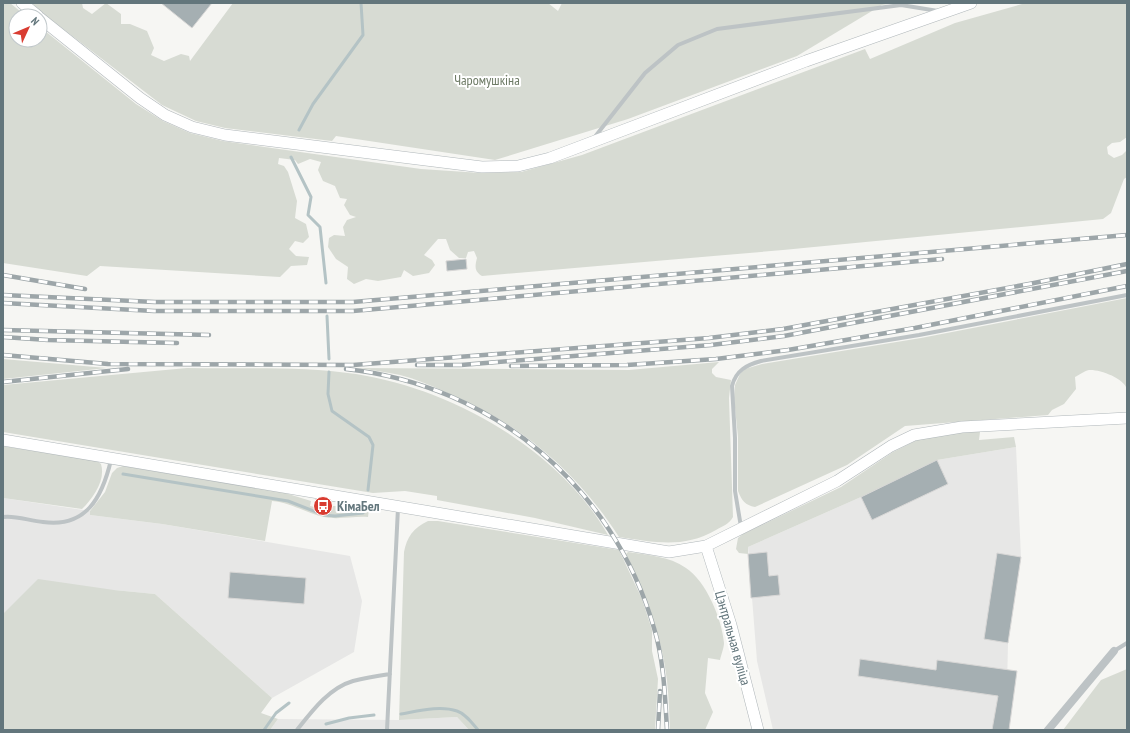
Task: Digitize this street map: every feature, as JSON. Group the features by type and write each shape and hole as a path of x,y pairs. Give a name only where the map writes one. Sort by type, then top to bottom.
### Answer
{"street":[{"path":"48,24 140,98 165,115 192,127 225,135 482,167 518,166 550,158 806,61 971,3"},
{"path":"3,440 669,552 706,546 838,481 891,446 914,434 962,427 1127,418"},
{"name":"Цэнтральная вуліца","path":"706,546 731,625 758,730"},
{"path":"1048,730 1114,651"}],"lane":[{"path":"589,144 645,73 678,45 717,29 900,5 943,12"},
{"path":"741,528 735,491 735,438 732,386 734,379 744,368 762,362 920,335 1127,295"},
{"path":"3,517 61,524 75,520 86,511 106,482 111,457"},
{"path":"387,730 398,506"},
{"path":"1114,651 1127,643"},
{"path":"297,730 323,700 336,690 351,681 390,674"}],"shaded area":[{"path":"1016,447 1021,557 1008,643 1006,730 773,730 757,661 748,547 861,497 937,460"},
{"path":"3,498 90,511 90,515 162,524 350,556 362,601 354,652 272,698 155,594 114,590 3,614"},
{"path":"457,717 469,730 270,730 278,719 399,720"}],"green space":[{"path":"3,3 10,3 16,8 8,8 8,48 48,48 48,33 136,104 163,121 190,133 223,141 421,169 481,173 521,172 582,155 865,49 870,59 955,23 1022,4 1127,3 1127,137 1120,142 1112,143 1107,147 1108,154 1114,158 1122,155 1127,150 1127,177 1124,179 1111,213 1103,219 783,250 482,276 476,270 477,258 474,251 468,252 466,258 459,258 450,250 446,239 438,239 424,255 432,260 435,265 429,273 413,276 404,270 401,277 378,281 366,279 354,284 347,279 348,267 336,259 328,247 329,238 334,235 345,236 343,227 347,220 356,217 350,215 344,205 347,199 340,198 335,186 323,181 318,170 321,162 310,159 298,164 295,160 279,158 278,164 284,166 288,172 297,201 295,218 306,224 309,237 303,243 295,241 289,249 296,256 309,257 307,265 291,266 280,277 100,266 87,276 3,263"},
{"name":"Чаромушкіна","path":"32,3 82,3 83,8 92,14 106,3 121,14 121,24 130,24 147,31 154,48 151,55 164,61 181,54 189,56 190,61 233,3 548,3 558,11 562,3 894,3 882,5 797,56 628,119 495,160 336,136 332,141 225,128 196,121 162,105 48,17 48,8 37,8"},
{"path":"1127,298 1127,389 1121,381 1111,375 1099,371 1089,370 1075,377 1076,389 1064,404 1052,410 1048,415 905,426 847,465 755,507 746,504 741,497 738,491 738,437 734,398 735,385 740,374 745,369 762,364 921,338"},
{"path":"3,359 107,368 3,379"},
{"path":"719,362 712,369 712,373 716,377 731,380 729,398 733,517 726,525 704,536 680,542 656,542 619,537 584,490 543,451 521,433 472,404 417,380 400,375 358,368 629,370"},
{"path":"187,368 272,368 335,371 392,382 429,393 465,409 500,428 532,450 561,476 587,504 608,535 535,518 437,500 437,496 405,491 373,493 3,432 3,385"},
{"path":"962,432 980,432 979,440 1014,437 1016,447 937,460 861,497 748,547 748,554 739,553 736,549 738,538 743,534 841,487 893,452 917,440"},
{"path":"3,446 97,461 101,464 102,470 102,476 98,488 82,509 3,498"},
{"path":"123,466 285,493 311,501 310,506 332,511 333,506 359,506 369,509 368,517 324,517 286,504 272,501 265,541 162,524 90,515 90,511 105,492 112,473 117,468"},
{"path":"428,521 438,521 619,550 642,599 652,630 652,651 658,679 655,730 469,730 457,717 399,720 404,552 409,537 418,527"},
{"path":"628,552 665,558 686,568 700,582 712,601 723,633 724,647 720,660 708,658 705,693 713,712 705,730 670,730 668,687 665,664 652,616 626,554"},
{"path":"38,579 114,590 155,594 272,698 261,713 278,719 270,730 3,730 3,614"},
{"path":"1127,669 1127,730 1063,730 1101,680"}],"building":[{"path":"161,3 212,3 192,28"},
{"path":"466,259 467,269 447,271 446,261"},
{"path":"937,460 948,484 872,520 861,497"},
{"path":"767,552 769,576 778,575 780,595 751,598 748,554"},
{"path":"997,553 1021,557 1008,643 984,639"},
{"path":"230,572 306,578 304,604 228,598"},
{"path":"860,659 936,670 937,660 1017,671 1009,730 992,730 998,696 858,676"}],"waterway":[{"path":"299,130 313,104 363,35 361,3"},
{"path":"291,157 311,197 308,215 320,227 326,283"},
{"path":"327,316 329,359"},
{"path":"329,372 328,394 332,411 369,437 373,445 368,490"},
{"path":"123,474 288,501 324,515 335,516 363,513 364,511"},
{"path":"264,730 276,713 289,703"},
{"path":"401,714 429,709 450,709 463,714 478,730"},
{"path":"326,724 349,718 374,715"}],"railway":[{"path":"3,295 155,302 353,302 1127,235"},
{"path":"3,303 154,311 353,311 942,259"},
{"path":"3,355 108,364 353,365 709,338 783,329 1029,284 1127,264"},
{"path":"417,365 461,365 711,345 784,336 1127,271"},
{"path":"3,275 85,289"},
{"path":"511,366 627,365 716,359 788,350 915,328 1127,286"},
{"path":"3,330 209,335"},
{"path":"3,337 48,340 177,343"},
{"path":"3,382 128,369"},
{"path":"346,369 400,379 450,396 497,421 540,451 577,488 609,530 635,577 654,628 664,679 667,730"},
{"path":"658,730 660,691"}],"place":[{"name":"КімаБел","path":"323,506"}]}
